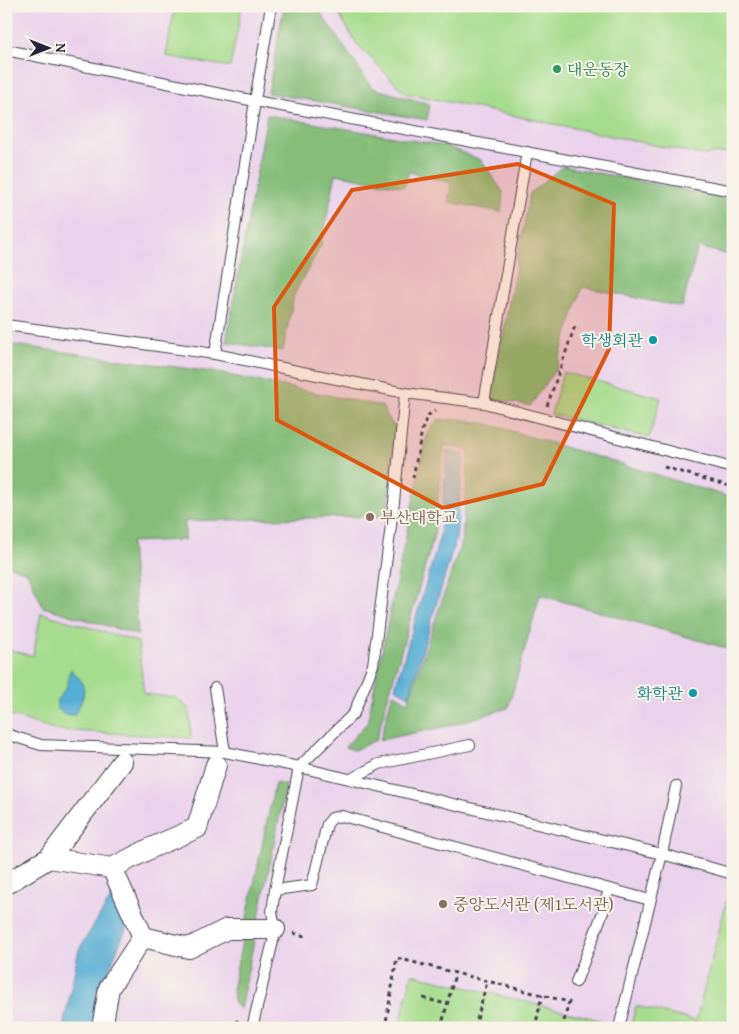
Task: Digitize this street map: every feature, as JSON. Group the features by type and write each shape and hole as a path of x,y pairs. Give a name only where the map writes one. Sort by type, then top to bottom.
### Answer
{"street":[{"path":"49,858 112,868 197,828 220,758"},
{"path":"6,884 49,858 122,762"},
{"path":"112,868 143,938"},
{"path":"143,938 189,948 227,929 275,929"},
{"path":"102,1028 109,988 143,938"}],"lane":[{"path":"215,354 271,6"},
{"path":"6,50 255,101 733,191"},
{"path":"484,403 527,152"},
{"path":"6,325 215,354 404,393 484,403 733,468"},
{"path":"252,1028 275,929 272,911 275,890 299,767 354,713 373,665 394,502 404,393"},
{"path":"215,688 220,758"},
{"path":"6,734 41,745 220,758 299,767 662,854 733,874"},
{"path":"351,779 379,764 470,745"},
{"path":"619,1028 662,854 676,786"},
{"path":"275,890 312,885 327,824 332,818 342,816 650,900"},
{"path":"576,982 603,912 609,889"}],"path":[{"path":"543,418 576,323"},
{"path":"413,478 422,430 427,416 436,411 443,410"},
{"path":"659,465 733,487"},
{"path":"386,1028 397,958 569,1002 562,1028"},
{"path":"441,1028 454,974"},
{"path":"475,1027 487,982"},
{"path":"535,1028 542,996"},
{"path":"423,998 446,1004"},
{"path":"445,1028 504,1028"}],"highlighted area":[{"path":"518,164 614,204 609,349 543,484 443,508 277,420 274,307 352,190"}],"shaded area":[{"name":"부산대학교","path":"6,6 733,6 733,1028 6,1028"}],"green space":[{"path":"175,6 242,6 230,67 166,56"},
{"path":"284,6 316,6 372,88 430,104 427,120 268,93"},
{"name":"대운동장","path":"334,6 733,6 733,152 702,155 405,93 357,44"},
{"path":"267,115 446,146 481,160 503,192 501,212 448,202 451,183 409,172 404,187 336,174 321,245 294,295 283,351 226,342"},
{"path":"563,166 733,200 733,256 698,247 682,307 582,287 556,369 530,406 491,398 530,193"},
{"path":"6,344 213,372 382,406 395,427 387,516 185,521 185,540 131,542 138,635 43,607 27,572 6,565"},
{"path":"563,372 661,398 649,438 551,414"},
{"path":"459,419 488,424 733,498 733,650 540,595 508,708 449,726 380,740 393,693 408,702 462,540 469,451 444,445 434,535 376,740 354,750 345,747 367,723 428,430 438,420"},
{"path":"41,613 138,642 144,694 177,698 189,709 191,738 56,730 6,714 6,649 33,656"},
{"path":"275,783 286,785 240,1009 234,1004 233,985"},
{"path":"727,899 733,901 733,1028 630,1028 636,1006 696,1021"},
{"path":"412,974 600,1020 598,1028 399,1028"}],"water":[{"path":"447,450 464,455 456,539 409,696 395,688 440,536"},
{"path":"71,669 82,683 84,692 74,715 63,714 57,708 57,700 64,691"},
{"path":"116,890 129,922 95,1002 92,1028 63,1028 79,949"}],"place":[{"name":"대운동장","path":"557,69"},
{"name":"학생회관","path":"653,340"},
{"name":"부산대학교","path":"370,517"},
{"name":"화학관","path":"693,693"},
{"name":"중앙도서관 (제1도서관)","path":"443,904"}]}
